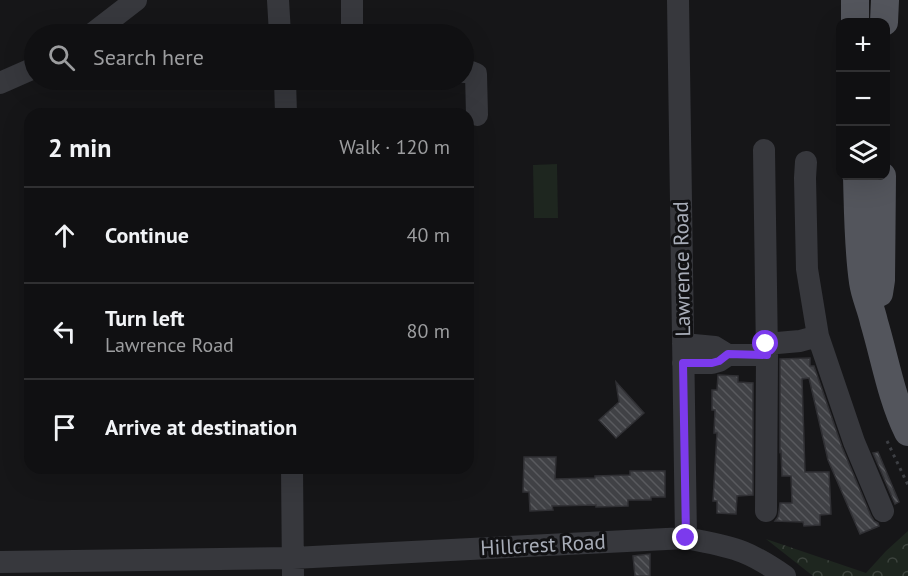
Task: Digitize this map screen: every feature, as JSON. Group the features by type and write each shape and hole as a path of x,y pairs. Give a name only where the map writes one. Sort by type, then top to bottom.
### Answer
{"main road":[{"path":"855,0 855,18"},
{"path":"884,18 885,0"},
{"path":"857,180 858,216 866,298 884,365 908,432"},
{"path":"874,321 881,280 882,180"}],"street":[{"path":"105,24 136,0"},
{"path":"278,0 279,24"},
{"path":"288,0 289,24"},
{"path":"352,0 352,24"},
{"name":"Lawrence Road","path":"678,0 686,538"},
{"path":"0,83 24,72"},
{"path":"474,73 476,74 477,115"},
{"path":"285,90 286,108"},
{"path":"764,150 767,349 766,511"},
{"path":"806,162 807,269 818,336 854,442 883,511"},
{"path":"683,353 712,363 728,354 767,349 818,336"},
{"path":"292,474 293,567"},
{"name":"Hillcrest Road","path":"0,562 70,568 293,567 686,538 742,551 785,576"}],"green space":[{"path":"557,164 558,218 534,218 533,165"},
{"path":"908,531 908,576 813,576 766,539 866,573"}],"building":[{"path":"810,358 810,366 814,366 842,447 871,516 879,526 860,534 828,460 809,378 802,379 805,472 829,472 831,514 820,515 820,525 804,526 803,522 775,521 778,517 780,503 792,503 791,476 782,476 780,452 780,359"},
{"path":"718,375 738,376 738,382 753,383 753,495 737,496 736,514 717,513 717,501 713,501 717,433 714,433 715,410 712,410 712,390 717,390"},
{"path":"616,382 644,413 616,438 599,420 619,402"},
{"path":"878,452 899,502 895,504 873,453"},
{"path":"524,457 556,457 555,479 630,475 630,471 665,471 665,497 651,497 651,500 628,500 628,506 552,506 553,510 530,511 529,492 523,492"},
{"path":"650,554 650,576 635,576 633,556"}],"route":[{"path":"686,538 683,363 712,363 728,354 767,355 766,344"}]}
